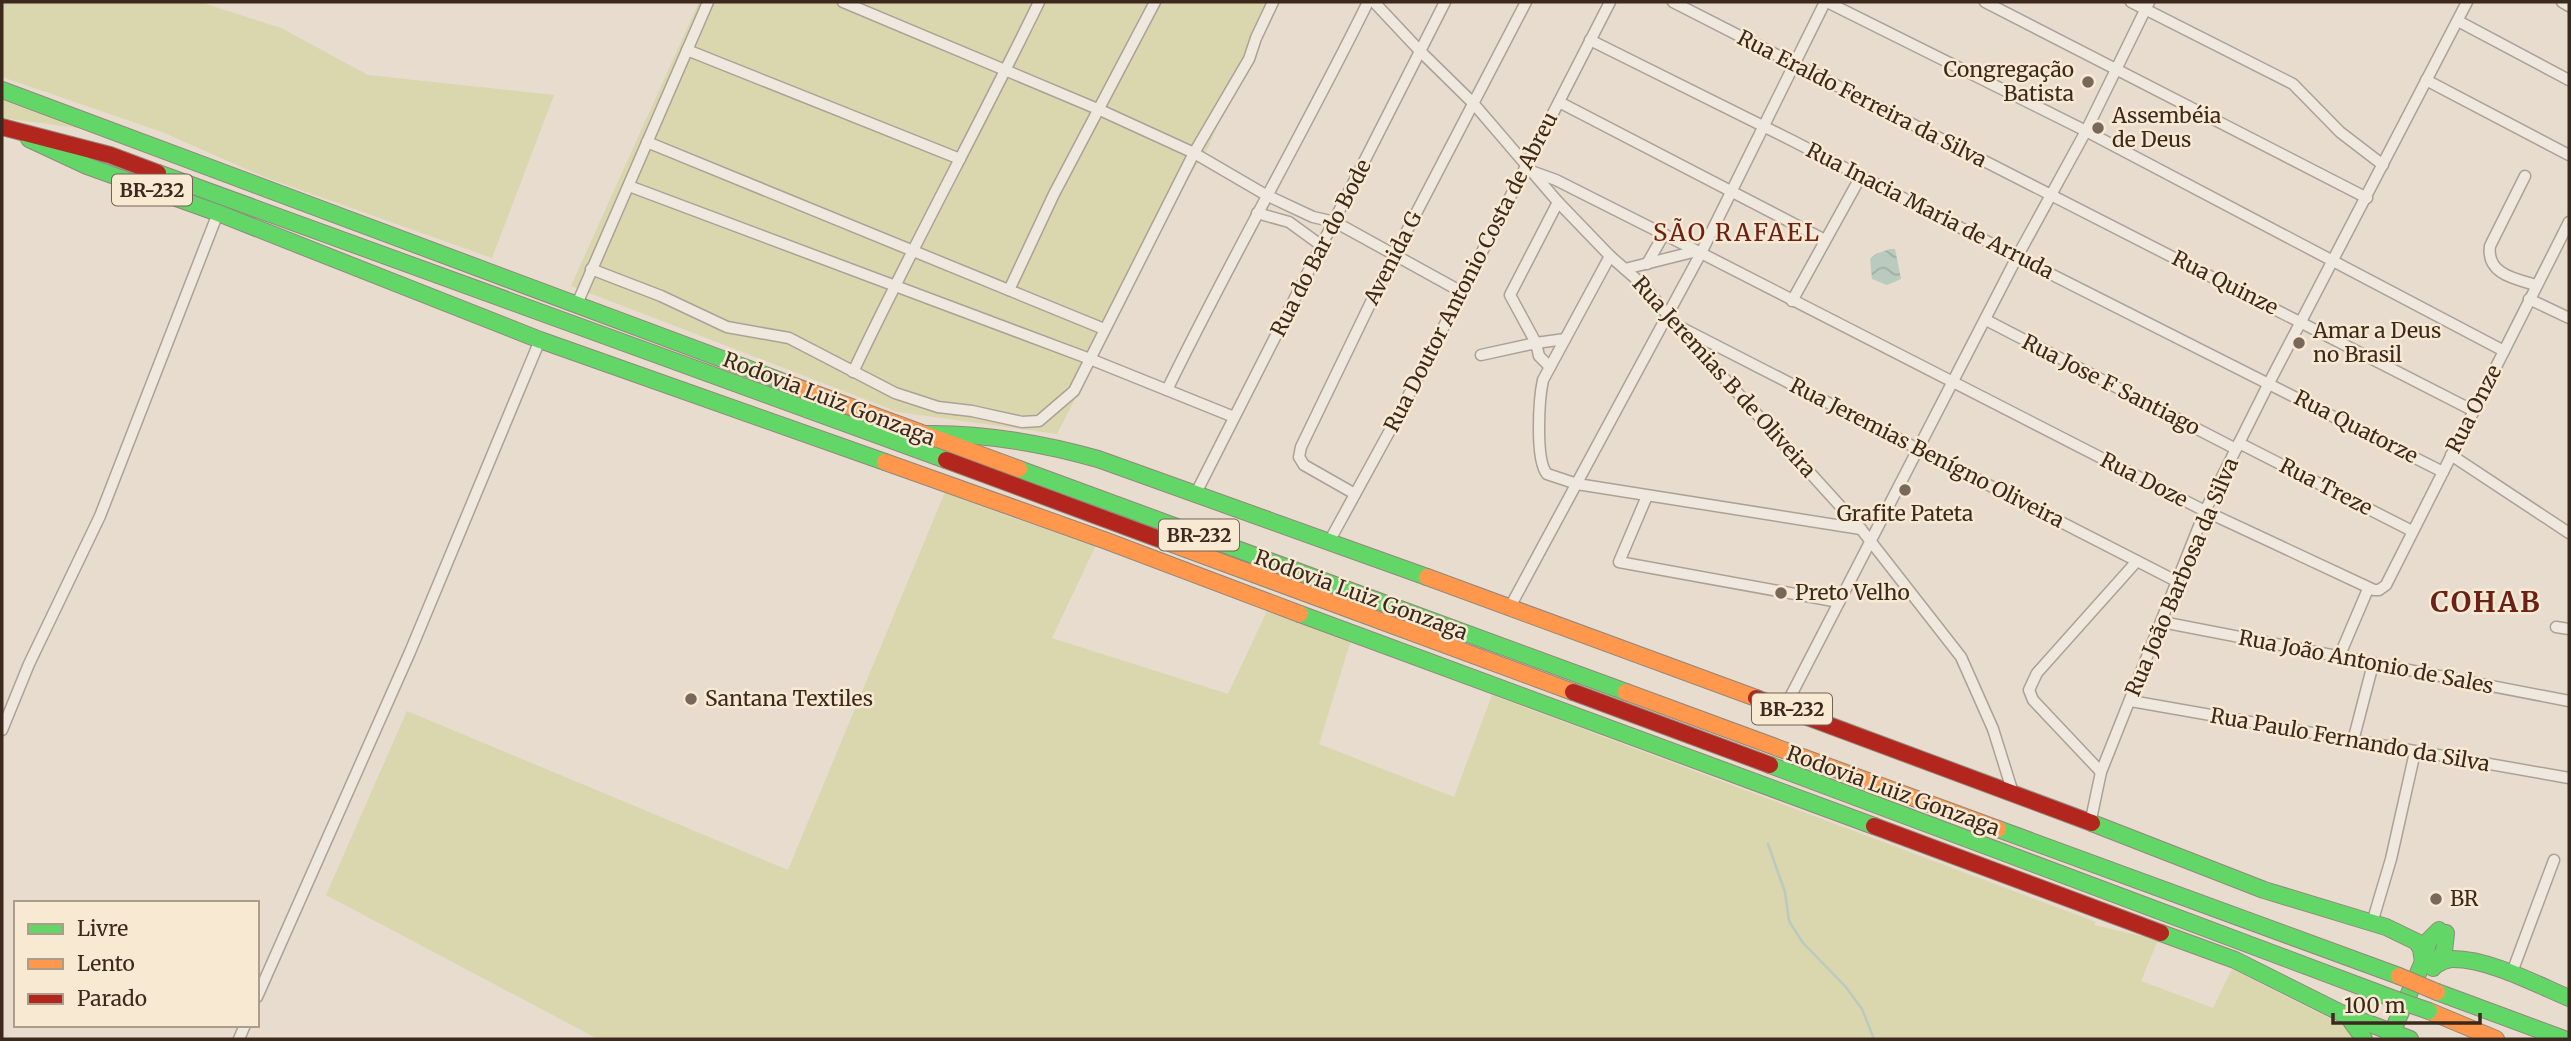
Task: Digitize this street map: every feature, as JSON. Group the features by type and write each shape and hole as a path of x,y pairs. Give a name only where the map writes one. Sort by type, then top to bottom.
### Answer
{"main road":[{"name":"Rodovia Luiz Gonzaga","path":"2,90 922,434 2564,1039"},
{"name":"Rodovia Luiz Gonzaga","path":"4,128 110,155 649,350 2068,875 2399,1008 2429,1011 2496,1039"},
{"name":"BR-232","path":"4,128 87,166 218,213 540,340 1104,540 2235,960 2346,1017"},
{"path":"922,434 962,432 1032,442 1085,454 1196,493"},
{"name":"BR-232","path":"1196,493 1786,707 2274,894 2379,925"},
{"path":"2379,925 2417,942 2428,965 2400,1038"},
{"path":"2379,925 2442,932 2486,967"},
{"path":"2400,1038 2399,1008 2428,965 2444,951 2442,932"},
{"path":"2428,965 2450,959 2486,967 2569,998"},
{"path":"2346,1017 2400,1038"},
{"path":"2346,1017 2364,1039"},
{"path":"2346,1017 2374,1039"}],"street":[{"path":"577,304 708,2"},
{"path":"843,2 1006,69 1194,153 1266,195 1313,218 1335,222 1460,291"},
{"path":"853,372 894,285 1039,2"},
{"path":"1009,290 1054,194 1155,2"},
{"path":"591,269 661,296 720,325 789,338 895,393 938,407 1029,423 1045,417 1074,391 1194,153 1245,67 1273,2"},
{"path":"1167,390 1266,195 1371,2"},
{"name":"Rua Jeremias B de Oliveira","path":"1371,2 1474,103 1558,202 1610,256 1643,285 1871,541 1961,657 1993,729 2013,793"},
{"name":"Rua do Bar do Bode","path":"1196,493 1445,2"},
{"name":"Avenida G","path":"1355,494 1304,465 1300,453 1332,380 1526,2"},
{"name":"Rua Doutor Antonio Costa de Abreu","path":"1330,540 1400,412 1460,291 1528,168 1610,2"},
{"name":"Rua Eraldo Ferreira da Silva","path":"1673,2 2050,195"},
{"path":"1510,607 1669,314 1826,2 2086,131 2504,351"},
{"path":"1985,2 2367,198"},
{"path":"2131,2 2147,6 2293,84 2340,132 2383,164"},
{"name":"Rua João Barbosa da Silva","path":"2090,824 2101,772 2206,511 2269,383 2467,2"},
{"path":"2562,2 2569,6"},
{"path":"1786,707 2017,257 2086,131 2147,6"},
{"path":"2458,21 2569,80"},
{"name":"Rua Inacia Maria de Arruda","path":"1590,40 2269,383"},
{"path":"687,50 960,159"},
{"path":"2426,80 2569,155"},
{"path":"1559,102 1825,240"},
{"path":"647,142 1104,329"},
{"name":"Rua Doze","path":"1528,168 1664,234 2206,511 2371,589"},
{"path":"1793,301 1861,176"},
{"path":"2525,176 2490,246 2489,254 2496,269 2505,275 2536,285"},
{"path":"629,186 1090,359 1234,417"},
{"name":"Rua Quinze","path":"2050,195 2474,411"},
{"path":"1550,368 1539,356 1536,344 1510,295 1558,202"},
{"path":"2,730 29,664 100,516 218,213"},
{"path":"1257,213 1289,222 1322,246"},
{"name":"Rua Onze","path":"2339,657 2371,589 2379,590 2386,585 2569,222"},
{"path":"1647,264 1664,234"},
{"path":"1625,269 1699,252"},
{"path":"1610,256 1544,380 1539,400 1543,469 1553,478 1577,484 1861,529"},
{"path":"2529,299 2569,318"},
{"name":"Rua Jose F Santiago","path":"1986,320 2237,446"},
{"name":"Rua Jeremias Benígno Oliveira","path":"1676,325 2178,582"},
{"path":"1481,355 1565,339"},
{"path":"259,992 405,664 540,340"},
{"name":"Rua Quatorze","path":"2269,383 2443,472"},
{"name":"Rua Treze","path":"2237,446 2412,531"},
{"path":"2451,455 2569,533"},
{"path":"1647,496 1619,562 1839,601"},
{"path":"2101,772 2033,700 2029,690 2038,673 2137,561"},
{"name":"Rua João Antonio de Sales","path":"2162,622 2569,701"},
{"path":"2556,627 2569,629"},
{"path":"2353,741 2373,664"},
{"name":"Rua Paulo Fernando da Silva","path":"2131,701 2569,778"},
{"path":"2379,925 2415,752"},
{"path":"2511,975 2554,860"}],"shaded area":[{"path":"2,2 200,2 281,28 368,75 554,95 492,258 267,178 162,132 2,77"},
{"path":"699,2 1268,2 1208,148 1191,173 1057,434 898,412 571,286"},
{"path":"2,100 86,129 2,118"},
{"path":"945,492 1015,519 1096,545 1052,638 1228,694 1268,609 1351,640 1319,744 1454,797 1492,695 2096,922 2094,925 2158,940 2141,981 2213,1008 2232,969 2345,1026 2356,1039 598,1039 326,895 407,711 788,870"}],"water":[{"path":"1895,249 1901,279 1887,285 1872,279 1870,259"}],"waterway":[{"path":"1768,844 1785,892 1789,921 1803,943 1845,986 1862,1009 1874,1039"}],"traffic: fast":[{"path":"2,90 789,384"},
{"path":"29,139 87,166 218,213 540,340 885,462"},
{"path":"158,173 946,460"},
{"path":"925,434 1013,440 1098,459 1427,577"},
{"path":"1019,469 1626,692"},
{"path":"1300,614 1874,826"},
{"path":"1770,765 2397,1000"},
{"path":"2092,823 2264,890 2386,927 2417,942 2423,962"},
{"path":"1998,829 2399,976"},
{"path":"2389,1039 2423,962 2429,940 2439,930"},
{"path":"2161,933 2235,960 2341,1013 2410,1039"},
{"path":"2433,968 2444,951 2446,933"},
{"path":"2433,967 2450,959 2482,963 2569,998"},
{"path":"2437,992 2564,1039"},
{"path":"2397,1000 2429,1011"},
{"path":"2351,1021 2364,1039"}],"traffic: slow":[{"path":"789,384 1019,469"},
{"path":"885,462 1300,614"},
{"path":"1167,542 1573,692"},
{"path":"1427,577 1756,698"},
{"path":"1626,692 1998,829"},
{"path":"2399,976 2437,992"},
{"path":"2429,1011 2496,1039"}],"traffic: jam":[{"path":"2,127 110,155 158,173"},
{"path":"946,460 1167,542"},
{"path":"1573,692 1770,765"},
{"path":"1756,698 2092,823"},
{"path":"1874,826 2161,933"}],"place":[{"name":"Congregação Batista","path":"2088,82"},
{"name":"Assembéia de Deus","path":"2098,128"},
{"name":"Amar a Deus no Brasil","path":"2299,343"},
{"name":"Grafite Pateta","path":"1905,490"},
{"name":"Preto Velho","path":"1781,593"},
{"name":"Santana Textiles","path":"691,699"},
{"name":"BR","path":"2436,899"}],"district":[{"name":"SÃO RAFAEL","path":"1737,233"},
{"name":"COHAB","path":"2486,602"}]}
